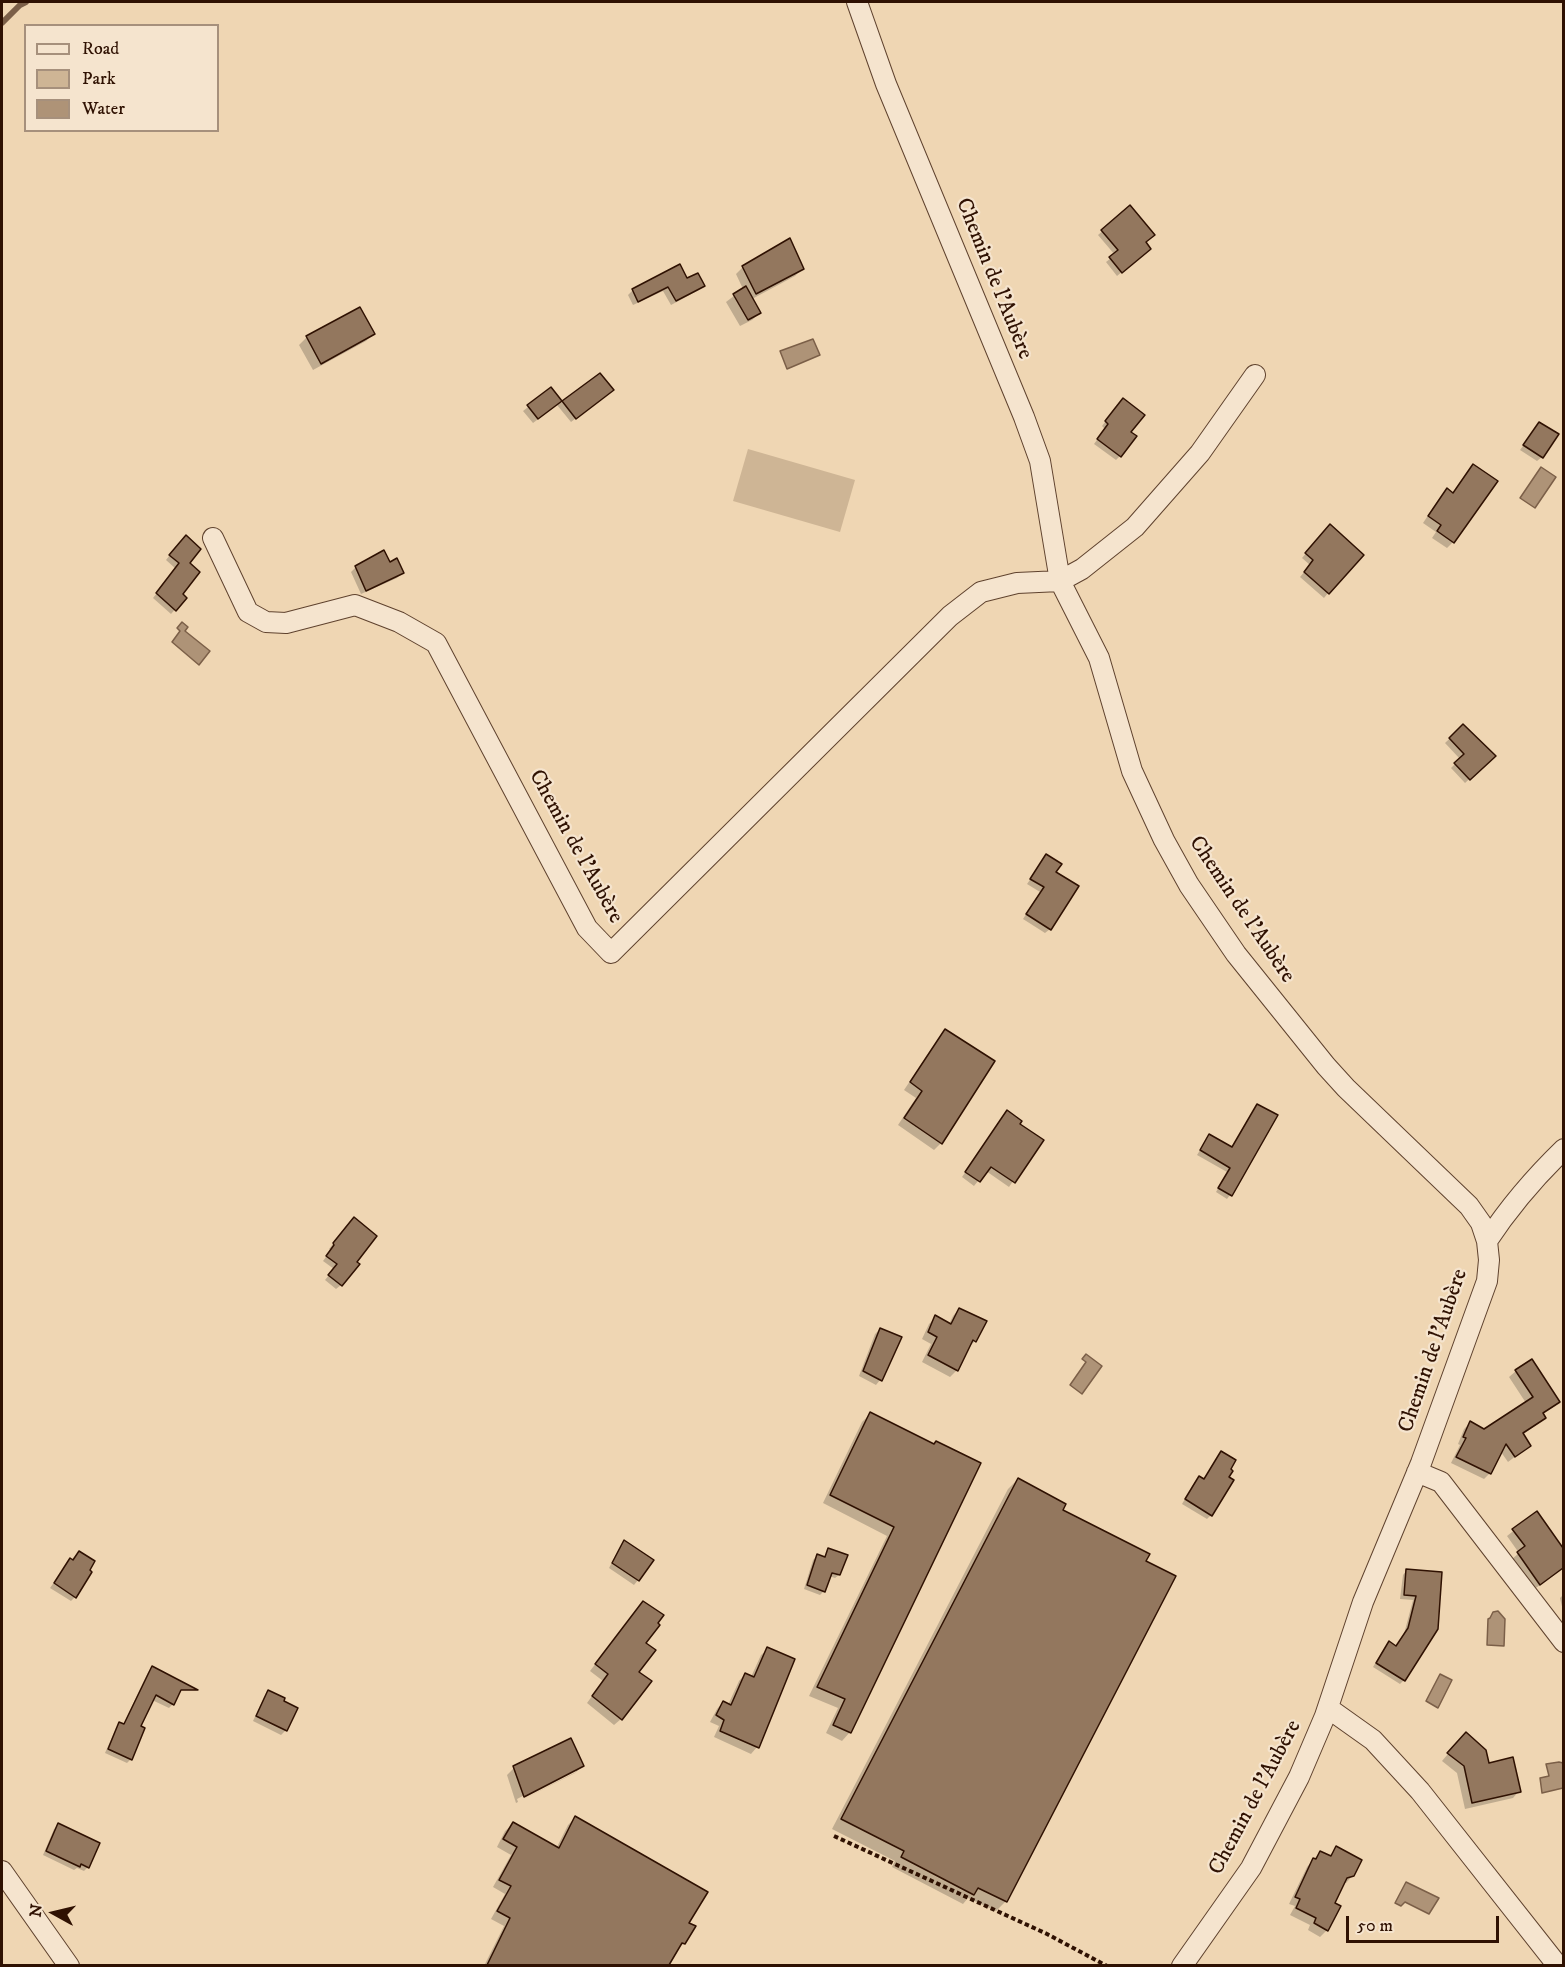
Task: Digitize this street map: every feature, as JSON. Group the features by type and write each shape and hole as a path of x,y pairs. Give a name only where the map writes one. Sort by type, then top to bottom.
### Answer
{"street":[{"name":"Chemin de l'Aubère","path":"857,2 886,84 1024,417 1040,461 1060,581 1099,658 1132,771 1164,840 1189,885 1236,954 1326,1066 1469,1206 1481,1223 1487,1241 1489,1260 1487,1281 1417,1472 1363,1602 1328,1708 1299,1777 1251,1868 1182,1965"},
{"path":"1060,581 1082,569 1136,527 1200,453 1255,375"},
{"name":"Chemin de l'Aubère","path":"213,538 248,612 266,622 286,623 355,605 399,622 436,643 587,928 611,954 950,616 981,592 1017,583 1060,581"},
{"path":"1487,1241 1510,1207 1534,1178 1563,1149"},
{"path":"1417,1472 1441,1482 1563,1642"},
{"path":"1328,1708 1373,1740 1420,1791 1558,1965"},
{"path":"2,1871 69,1965"}],"path":[{"path":"834,1836 1047,1934 1107,1965"}],"green space":[{"path":"748,449 855,480 840,532 733,501"}],"water":[{"path":"813,339 820,355 787,369 780,351"},
{"path":"1541,467 1556,477 1535,508 1520,498"},
{"path":"182,622 188,627 185,631 210,651 199,665 172,642 180,631 177,628"},
{"path":"1086,1354 1102,1366 1082,1394 1070,1385 1086,1362 1082,1359"},
{"path":"1498,1611 1505,1619 1504,1646 1487,1645 1488,1619 1493,1612"},
{"path":"1440,1674 1452,1680 1438,1708 1426,1701"},
{"path":"1563,1763 1563,1788 1542,1793 1540,1778 1549,1776 1546,1764"},
{"path":"1406,1882 1439,1898 1429,1914 1405,1902 1401,1906 1395,1903"}],"building":[{"path":"1130,205 1155,235 1146,242 1151,249 1122,273 1109,257 1118,250 1101,230"},
{"path":"790,238 804,269 756,294 742,266"},
{"path":"680,264 687,278 698,273 705,286 676,301 668,287 638,302 632,289"},
{"path":"746,286 761,313 748,320 733,294"},
{"path":"360,307 375,334 321,364 306,336"},
{"path":"600,373 614,390 576,419 562,401"},
{"path":"551,387 562,401 538,419 527,405"},
{"path":"1123,398 1145,415 1131,432 1137,436 1121,457 1097,439 1108,424 1105,421"},
{"path":"1539,422 1559,434 1543,458 1523,445"},
{"path":"1473,464 1498,481 1454,543 1437,531 1441,525 1428,516 1447,488 1453,493"},
{"path":"1330,524 1364,555 1329,594 1304,572 1313,560 1305,553"},
{"path":"186,535 201,549 190,563 200,572 183,594 187,598 176,611 156,593 179,563 169,555"},
{"path":"384,550 390,562 397,558 404,573 366,591 355,566"},
{"path":"1463,724 1496,756 1470,780 1454,763 1464,754 1449,738"},
{"path":"1046,854 1062,864 1056,872 1079,886 1051,930 1026,914 1044,887 1030,879"},
{"path":"945,1029 995,1061 942,1144 904,1118 922,1091 910,1082"},
{"path":"1257,1104 1278,1115 1232,1196 1218,1188 1230,1168 1200,1150 1209,1134 1232,1147"},
{"path":"1007,1110 1022,1121 1020,1124 1044,1140 1015,1183 991,1167 980,1182 965,1172"},
{"path":"354,1217 377,1236 357,1262 360,1264 342,1286 328,1275 337,1264 326,1256 334,1245 333,1243"},
{"path":"959,1308 987,1321 976,1342 973,1340 958,1371 928,1355 937,1337 928,1332 935,1315 951,1324"},
{"path":"880,1328 902,1337 882,1381 863,1371"},
{"path":"1532,1359 1560,1402 1543,1413 1546,1418 1523,1433 1531,1446 1515,1457 1506,1444 1491,1474 1456,1457 1466,1438 1463,1437 1470,1421 1484,1429 1533,1397 1515,1370"},
{"path":"870,1412 934,1444 936,1441 981,1463 851,1733 833,1725 845,1699 817,1687 894,1527 830,1495"},
{"path":"1221,1451 1236,1460 1229,1477 1234,1480 1212,1516 1185,1499 1199,1476 1204,1479"},
{"path":"1018,1478 1066,1504 1063,1510 1150,1554 1146,1561 1176,1576 1007,1902 978,1888 974,1895 901,1857 904,1851 841,1819"},
{"path":"1537,1511 1563,1548 1563,1568 1540,1585 1517,1552 1525,1546 1512,1529"},
{"path":"624,1540 654,1560 639,1581 612,1563"},
{"path":"828,1548 848,1555 840,1575 832,1573 825,1592 807,1585 817,1554 825,1557"},
{"path":"79,1551 95,1561 90,1570 92,1572 76,1598 54,1583 70,1558 73,1560"},
{"path":"1406,1569 1442,1572 1438,1629 1405,1681 1376,1663 1389,1641 1396,1646 1408,1628 1416,1596 1404,1595"},
{"path":"643,1601 664,1615 658,1623 660,1625 646,1643 656,1650 639,1672 652,1681 622,1720 592,1696 608,1674 595,1664"},
{"path":"767,1647 795,1659 759,1748 720,1731 724,1720 716,1715 723,1701 731,1705 745,1673 754,1677"},
{"path":"152,1666 198,1690 181,1690 174,1705 156,1695 141,1726 145,1728 132,1760 108,1749 119,1722 124,1724"},
{"path":"268,1690 285,1698 284,1701 298,1708 287,1731 256,1716"},
{"path":"1466,1732 1486,1750 1489,1763 1513,1757 1521,1792 1472,1803 1464,1766 1447,1753"},
{"path":"571,1738 584,1766 524,1797 513,1766"},
{"path":"575,1816 708,1892 689,1923 696,1926 685,1944 682,1943 669,1965 487,1965 510,1918 497,1911 511,1886 499,1880 517,1847 503,1839 513,1822 559,1848"},
{"path":"58,1823 100,1843 89,1868 81,1864 80,1867 46,1851"},
{"path":"1336,1846 1362,1860 1354,1876 1347,1878 1335,1903 1341,1906 1328,1931 1314,1923 1316,1918 1296,1908 1300,1899 1295,1897 1313,1858 1316,1859 1320,1851 1331,1856"}],"waterway":[{"path":"2,23 26,2"}]}
